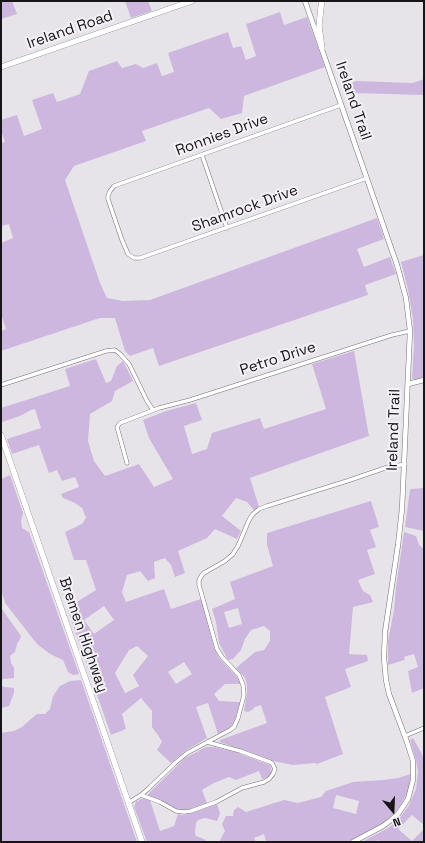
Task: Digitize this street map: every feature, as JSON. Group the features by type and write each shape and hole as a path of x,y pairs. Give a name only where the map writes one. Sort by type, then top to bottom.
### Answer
{"main road":[{"name":"Ireland Road","path":"1,67 192,1"},
{"path":"322,1 319,26 322,48"},
{"name":"Bremen Highway","path":"1,435 142,842"}],"street":[{"name":"Ireland Trail","path":"305,1 401,277 408,308 410,331 402,517 386,626 384,658 389,694 412,756 414,769 413,783 408,799 400,811 391,820 353,842"},
{"name":"Ronnies Drive","path":"131,257 124,248 110,206 108,196 111,188 341,105"},
{"path":"202,155 227,228"},
{"name":"Shamrock Drive","path":"131,257 144,257 367,178"},
{"name":"Petro Drive","path":"127,463 118,430 118,425 120,423 153,410 232,387 392,335 410,331"},
{"path":"1,385 106,351 114,350 127,360 153,410"},
{"path":"408,384 424,380"},
{"path":"128,803 142,795 181,757 234,727 238,718 244,690 242,679 222,657 217,649 200,586 199,580 204,572 225,562 233,554 249,520 259,509 347,482 386,468 405,464"},
{"path":"405,736 422,728 424,734"},
{"path":"142,795 160,802 176,811 188,812 216,802 242,788 264,782 273,774 275,769 270,762 240,751 207,742"}],"shaded area":[{"path":"1,1 12,1 17,14 1,19"},
{"path":"125,1 148,1 152,11 131,18"},
{"path":"280,12 284,25 307,17 325,67 244,96 242,113 221,119 209,108 142,131 146,141 74,166 65,180 100,283 107,298 123,301 150,300 377,218 384,239 357,249 364,267 390,257 396,274 365,285 368,295 159,366 153,348 130,356 125,351 115,318 100,318 1,351 1,331 6,329 1,314 1,243 13,238 9,224 1,226 1,143 5,142 1,131 1,120 17,115 24,136 42,129 32,100 53,93 57,102 80,94 89,71 117,61 122,68 136,64 143,68 157,63 162,76 174,72 168,53 228,32 233,48 241,46 246,60 256,56 246,24"},
{"path":"424,79 424,95 352,93 349,84 356,81 413,83"},
{"path":"424,255 424,377 415,380 412,378 414,346 413,319 401,262"},
{"path":"354,351 369,436 250,478 259,507 254,510 247,502 236,498 222,516 241,531 237,539 215,529 207,538 178,551 185,573 175,577 171,565 165,558 154,562 155,578 148,581 140,571 127,575 122,592 126,602 164,589 171,609 201,599 214,648 219,658 240,682 240,684 225,684 214,694 219,701 240,702 231,727 218,734 208,703 196,707 207,738 185,751 171,763 157,750 162,742 152,727 152,711 141,698 122,714 126,729 111,735 67,608 96,590 86,560 74,560 65,532 82,524 86,518 82,508 63,498 61,494 79,487 75,477 62,481 57,470 49,473 39,445 12,454 7,439 41,428 35,409 2,422 1,408 70,386 65,369 96,359 106,383 111,381 117,366 123,361 133,381 115,391 112,401 90,414 88,441 94,461 105,476 139,464 154,487 173,479 149,438 143,420 166,411 196,403 202,420 184,426 192,454 207,449 212,433 260,418 264,429 326,409 312,364","holes":["104,606 114,620 94,634 84,620","137,646 148,656 133,675 139,686 125,693 115,673 129,650","184,662 192,674 176,684 168,672"]},
{"path":"10,475 23,513 21,521 22,528 29,532 79,674 73,675 68,672 63,660 50,654 37,644 5,603 1,589 1,479"},
{"path":"424,488 424,531 405,527 410,489"},
{"path":"371,501 379,527 370,530 376,547 367,550 375,574 358,580 363,591 370,595 373,602 353,607 349,654 367,655 368,661 345,669 351,687 325,697 343,754 317,764 293,765 273,761 220,742 220,740 267,723 261,705 248,712 244,711 247,685 245,678 236,668 255,652 264,650 270,641 270,631 264,626 251,630 245,639 241,650 233,659 228,660 219,643 216,622 212,609 235,599 230,582 273,566 267,545 267,533","holes":["238,608 242,624 229,628 224,612"]},
{"path":"404,532 416,536 419,545 424,549 424,688 412,693 408,671 418,667 414,654 404,657 405,660 388,665 388,641 394,610"},
{"path":"1,609 21,636 15,652 10,656 11,663 14,668 14,678 3,679 1,682"},
{"path":"81,680 137,842 1,842 1,733 14,731 22,727 37,714 45,714 50,709 53,696 60,686 70,681"},
{"path":"1,682 2,686 4,687 14,688 14,693 9,706 1,708"},
{"path":"413,738 422,754 424,763 424,825 412,815 398,829 412,841 424,829 424,842 380,842 378,840 376,842 362,842 388,828 399,819 409,805 416,789 418,772 410,740"},
{"path":"206,747 214,747 235,752 270,765 272,772 269,777 262,779 259,771 236,780 229,777 214,783 202,790 207,803 187,810 179,811 162,801 148,796 149,793 185,758"},
{"path":"411,774 407,793 394,814 383,824 349,842 266,842 264,834 254,838 256,842 219,842 225,831 222,824 226,816 233,816 234,810 238,807 246,812 284,800 298,803 321,797 326,791 353,782 398,778","holes":["336,795 359,801 356,814 333,808"]},
{"path":"143,798 150,800 160,831 174,826 178,814 183,815 192,813 217,804 220,814 217,821 205,818 198,820 196,823 196,836 206,840 205,842 147,842 134,807 136,802"}]}
